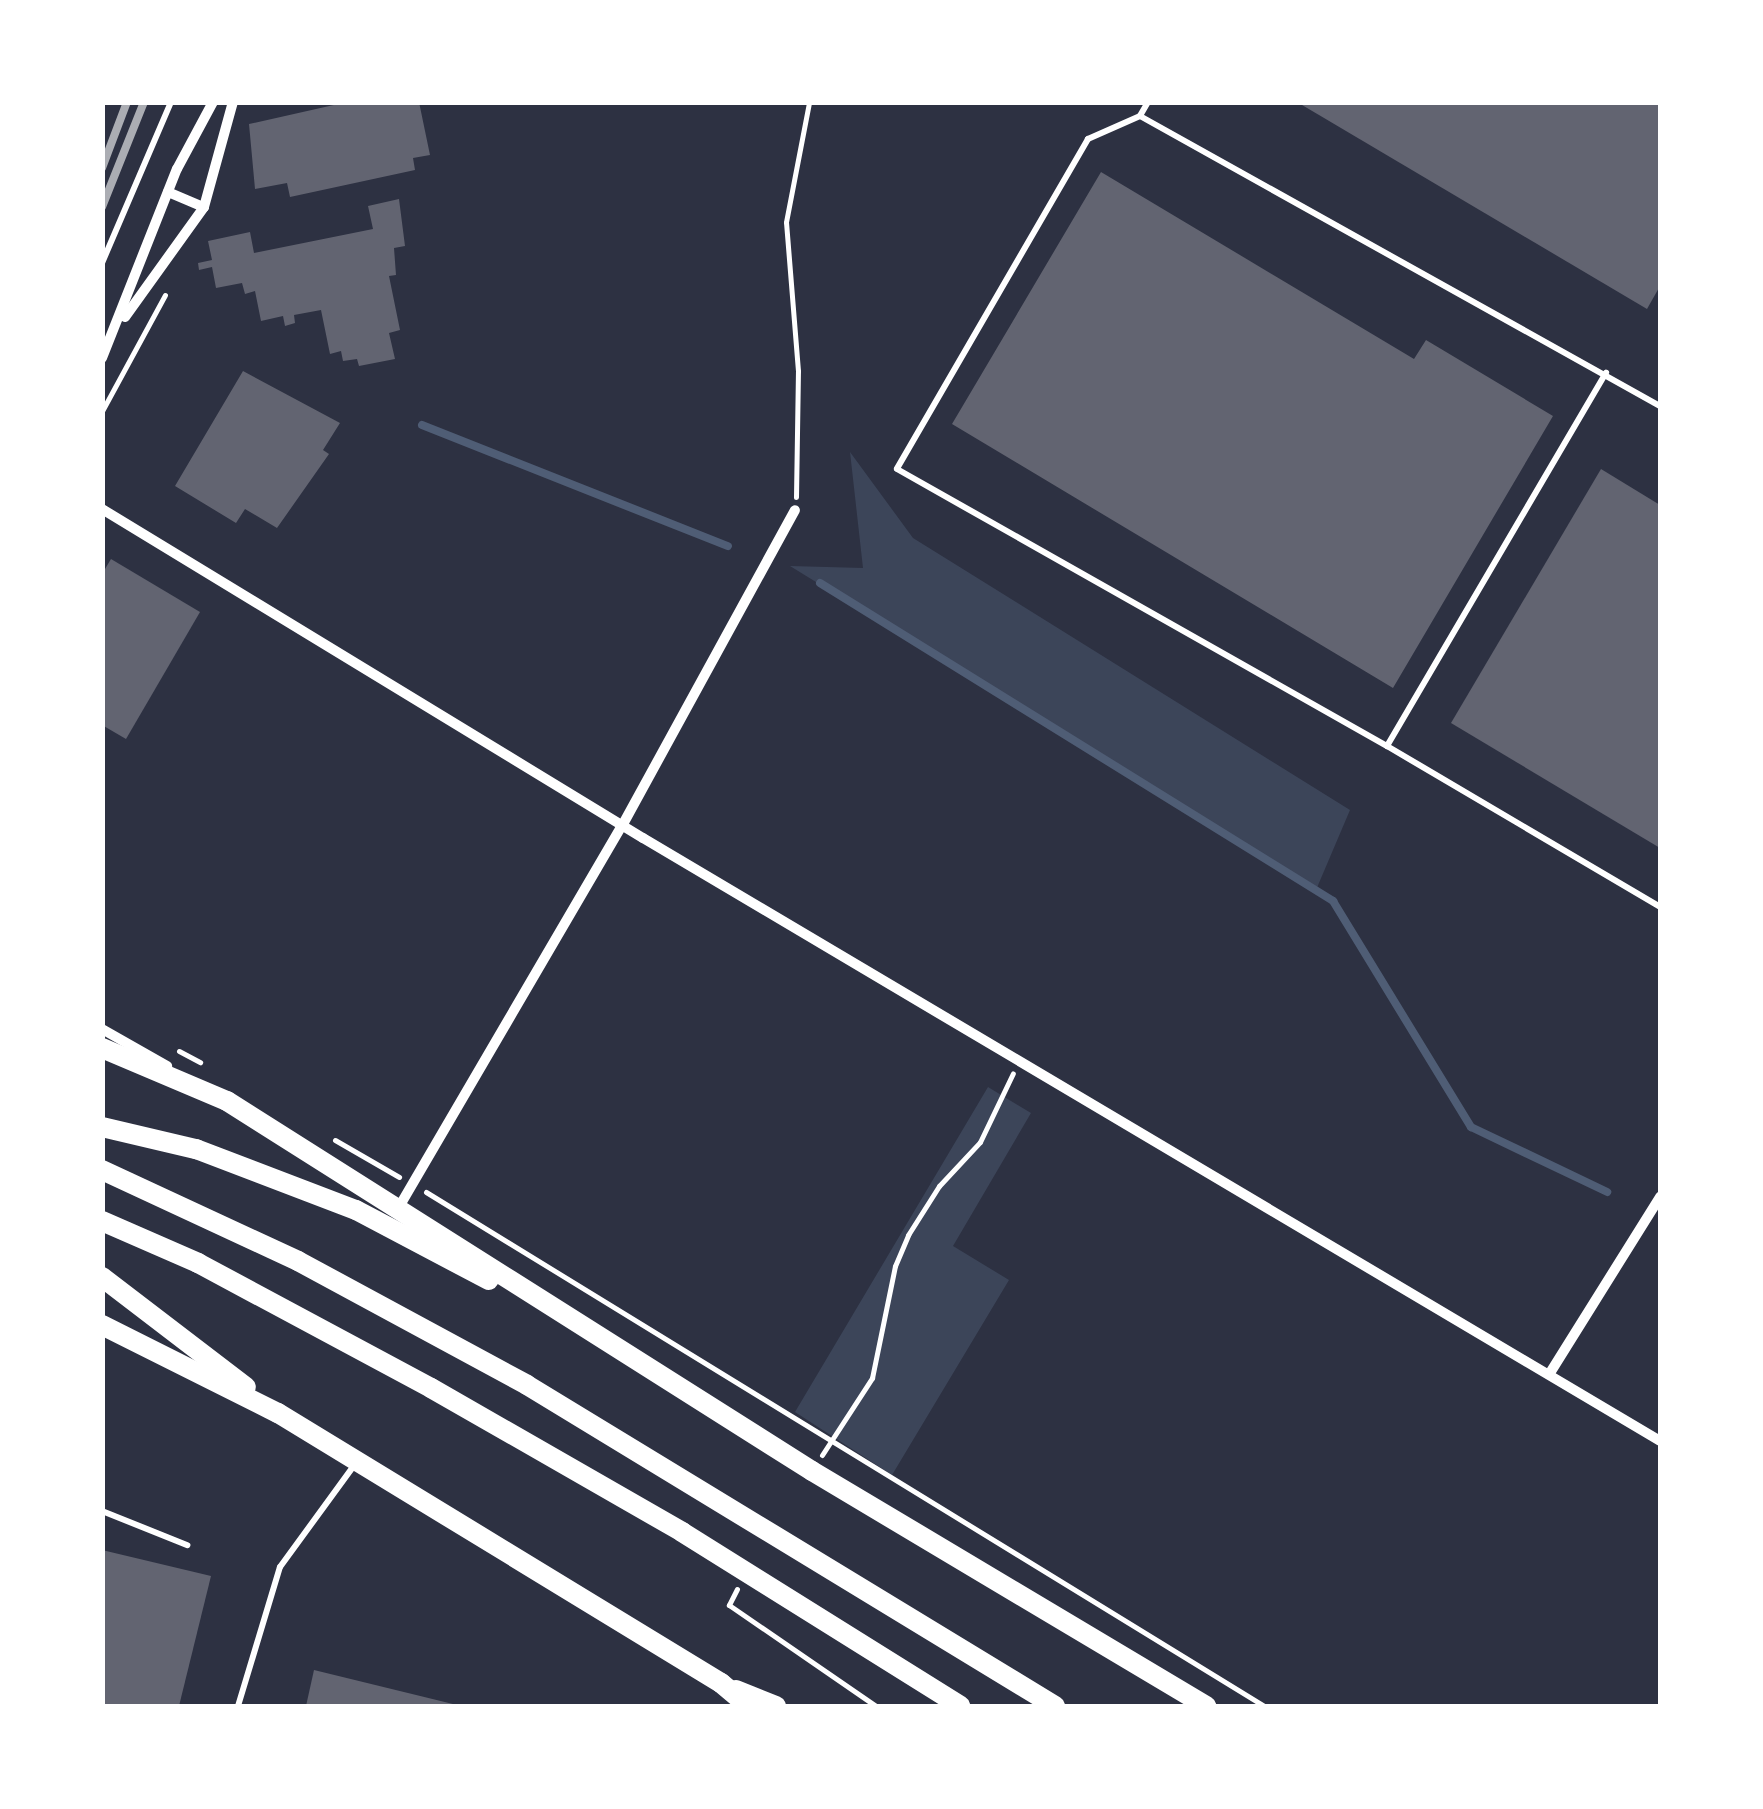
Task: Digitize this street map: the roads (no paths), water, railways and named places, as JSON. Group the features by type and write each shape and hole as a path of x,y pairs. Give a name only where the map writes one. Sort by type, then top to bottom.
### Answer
{"highway":[{"path":"102,1048 227,1101 812,1471 1206,1706"},
{"path":"102,1127 196,1148 356,1210 599,1338"},
{"path":"102,1170 298,1261 527,1385 1055,1706"},
{"path":"102,1221 198,1263 431,1388 682,1532 960,1706"},
{"path":"102,1277 278,1413"},
{"path":"102,1324 278,1413 720,1683 748,1706"},
{"path":"1156,1677 1179,1706"},
{"path":"720,1683 776,1706"}],"street":[{"path":"102,358 168,192 213,102"},
{"path":"115,330 204,207 233,102"},
{"path":"168,192 204,207"},
{"path":"102,509 622,826 1660,1440"},
{"path":"399,1207 622,826 796,510"},
{"path":"102,1029 227,1101"},
{"path":"1550,1374 1660,1197"}],"lane":[{"path":"102,263 172,102"},
{"path":"1148,102 1140,116 1088,139 897,469 1387,746 1660,908"},
{"path":"1140,116 1606,372 1660,406"},
{"path":"1387,746 1606,372"},
{"path":"238,1706 256,1631 280,1567 356,1462"},
{"path":"102,1511 187,1545"}],"waterway":[{"path":"422,425 728,546"},
{"path":"820,583 1333,901 1471,1127 1607,1192"}],"railway":[{"path":"102,168 127,102"},
{"path":"102,207 144,102"}]}
